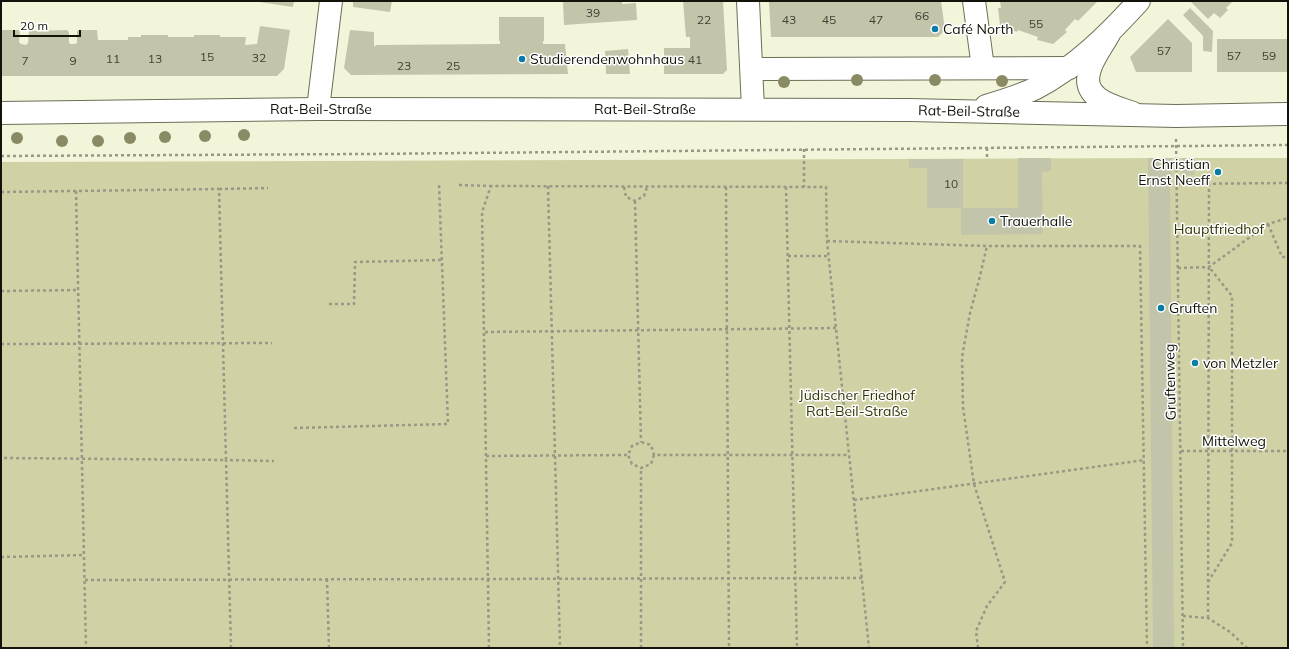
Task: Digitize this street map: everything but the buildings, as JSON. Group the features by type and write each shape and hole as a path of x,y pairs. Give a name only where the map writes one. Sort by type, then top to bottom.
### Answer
{"main road":[{"path":"318,108 332,1"},
{"path":"748,1 753,109"},
{"path":"974,1 983,68"},
{"path":"970,111 1004,101 1036,88 1069,68 1110,33 1139,1"},
{"path":"1110,33 1090,70 1088,83 1095,97 1107,104 1138,115"},
{"path":"752,69 1069,68"},
{"name":"Rat-Beil-Straße","path":"1,113 318,108 970,111 1176,116 1288,114"}],"path":[{"name":"Gruftenweg","path":"1176,116 1183,648"},
{"path":"1,156 1288,145"},
{"path":"987,148 987,158"},
{"path":"804,149 804,187"},
{"path":"1208,618 1209,183"},
{"path":"1177,184 1288,183"},
{"path":"294,428 448,424 439,184"},
{"path":"459,185 826,187 827,241 869,648"},
{"path":"490,648 482,212 491,186"},
{"path":"548,186 553,331 560,648"},
{"path":"624,186 626,197 635,201"},
{"path":"635,201 644,196 647,187"},
{"path":"726,187 729,648"},
{"path":"786,187 797,648"},
{"path":"1,192 268,188"},
{"path":"219,189 231,648"},
{"path":"76,191 86,648"},
{"path":"635,201 641,442"},
{"path":"1178,268 1209,266 1268,224 1288,218"},
{"path":"1268,224 1282,257 1288,257"},
{"path":"827,241 987,246 1140,246 1145,460 1147,648"},
{"path":"978,648 976,631 987,606 1005,582 974,484 963,407 962,357 970,313 987,246"},
{"path":"788,256 829,256"},
{"path":"329,304 354,304 356,262 442,260"},
{"path":"1208,582 1232,543 1232,296 1209,266"},
{"path":"1,291 78,290"},
{"path":"484,332 836,328"},
{"path":"1,344 272,343"},
{"path":"641,442 651,445 654,455 651,464 641,468 632,464 628,455 632,446 641,442"},
{"name":"Mittelweg","path":"1181,451 1288,451"},
{"path":"486,456 628,455"},
{"path":"654,455 849,455"},
{"path":"1,458 274,461"},
{"path":"854,500 1145,460"},
{"path":"641,468 641,648"},
{"path":"1,557 84,556"},
{"path":"85,580 862,578"},
{"path":"327,579 329,648"},
{"path":"1183,616 1208,618 1230,632 1247,648"}],"green space":[{"name":"Jüdischer Friedhof Rat-Beil-Straße","path":"1288,158 1288,648 1,648 1,162"}],"place":[{"name":"Café North","path":"935,29"},
{"name":"Studierendenwohnhaus","path":"522,59"},
{"name":"Christian Ernst Neeff","path":"1218,172"},
{"name":"Trauerhalle","path":"992,221"},
{"name":"Gruften","path":"1161,308"},
{"name":"von Metzler","path":"1195,363"}],"park label":[{"name":"Hauptfriedhof","path":"1219,229"}]}
